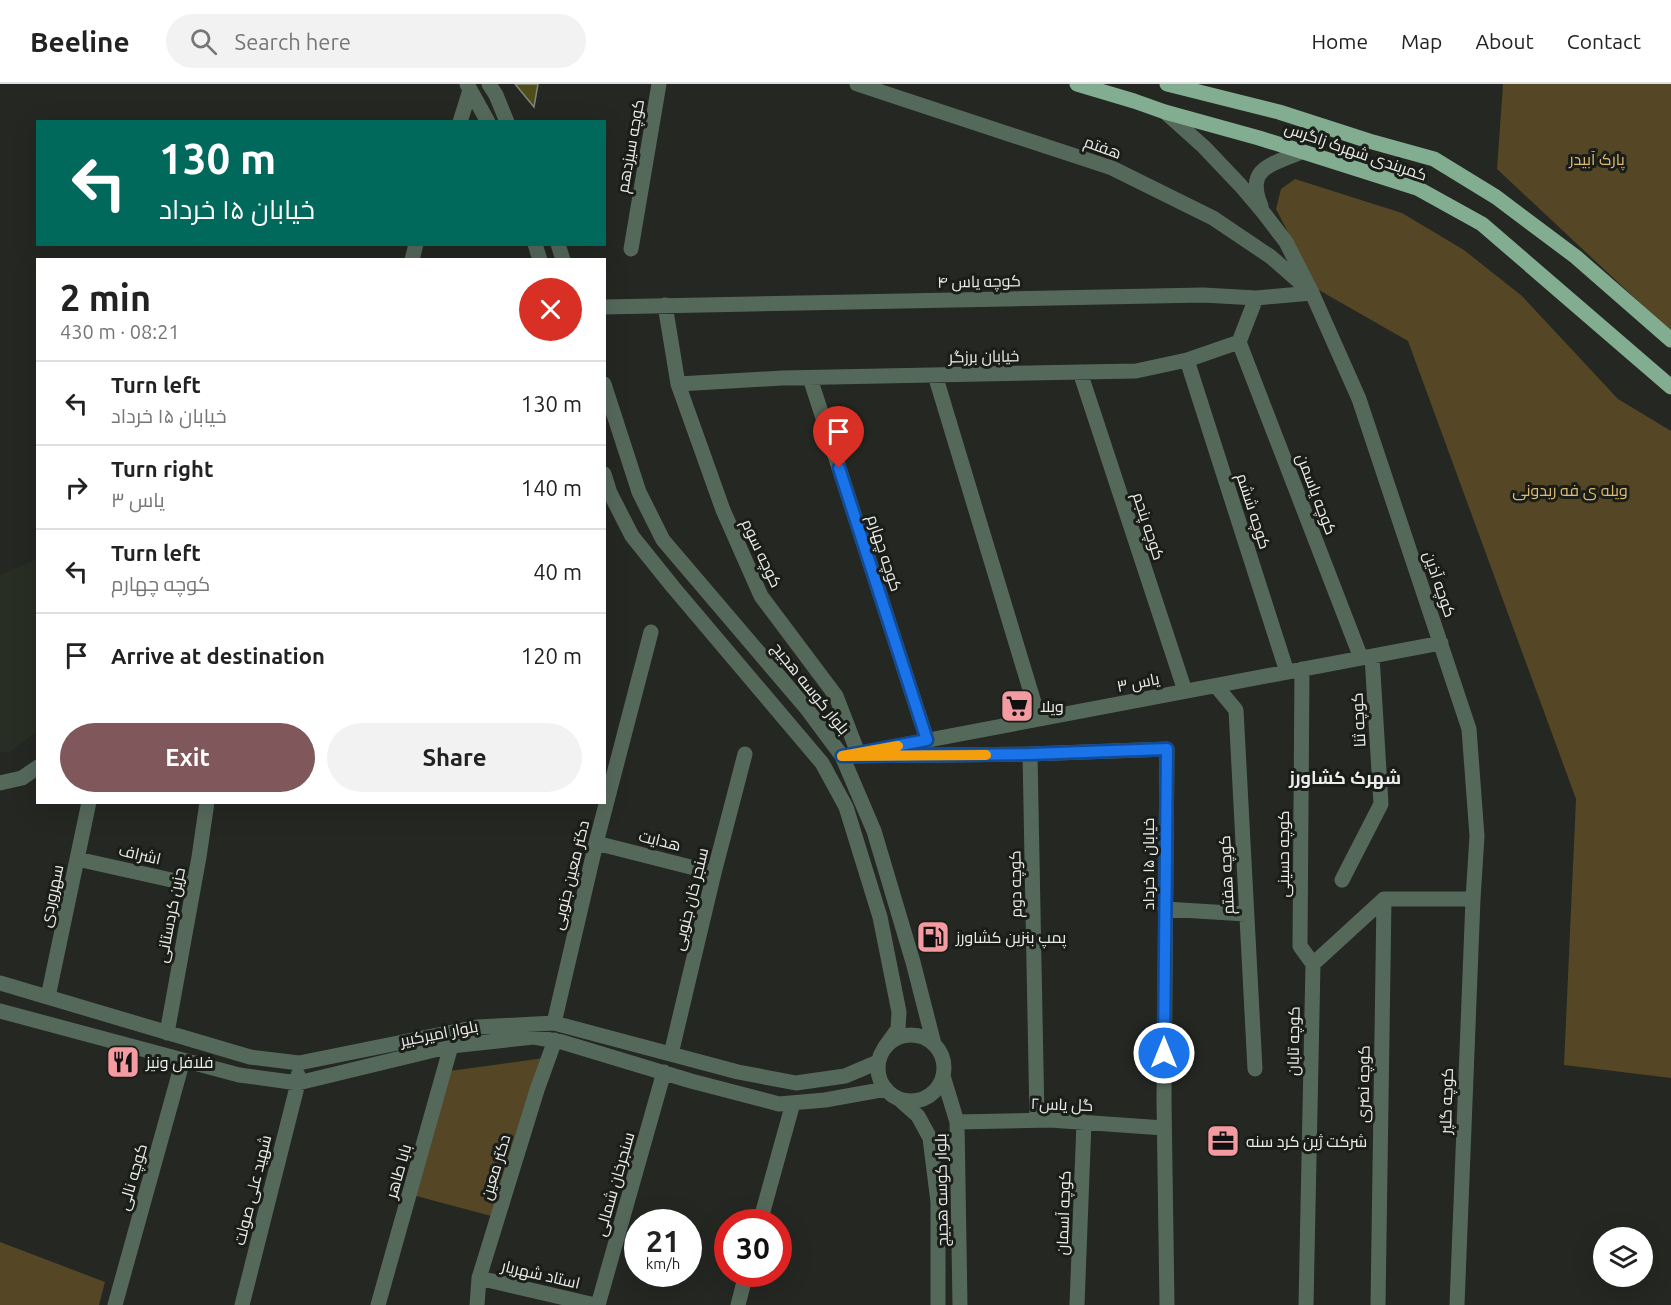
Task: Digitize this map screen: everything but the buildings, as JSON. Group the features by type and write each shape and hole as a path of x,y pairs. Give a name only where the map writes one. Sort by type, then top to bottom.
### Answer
{"main road":[{"name":"کمربندی شهرک زاگرس","path":"1077,84 1417,188 1482,224 1671,387"},
{"name":"کمربندی شهرک زاگرس","path":"1167,84 1279,112 1434,159 1496,197 1576,256 1671,339"}],"street":[{"path":"489,84 506,120"},
{"name":"کوچه سیزدهم","path":"631,249 659,84"},
{"name":"هفتم","path":"857,84 1112,168 1213,218 1271,257 1312,293"},
{"path":"461,120 469,87"},
{"path":"469,87 487,120"},
{"name":"کوچه آذین","path":"1165,112 1204,147 1263,212 1286,242 1312,293 1359,399 1469,729 1477,836 1473,899"},
{"path":"1263,212 1257,197 1255,184 1257,177 1267,166 1301,152"},
{"name":"کوچه یاس ۴","path":"606,307 1203,295 1256,298 1312,293"},
{"path":"1239,342 1256,298"},
{"name":"کوچه سوم","path":"665,305 678,384 723,510 761,596 836,696 858,753"},
{"name":"خیابان برزگر","path":"678,384 810,378 1136,371 1187,360 1239,342"},
{"name":"کوچه یاسمن","path":"1239,342 1366,657"},
{"name":"کوچه ششم","path":"1187,360 1295,671"},
{"name":"کوچه پنجم","path":"1080,372 1185,691"},
{"path":"935,375 1039,719"},
{"name":"کوچه چهارم","path":"810,378 927,740"},
{"name":"بلوار کوسه هجیج","path":"606,390 639,492 663,540 807,710 842,756 874,831 913,962 934,1044"},
{"path":"636,483 607,496 632,536 822,763 846,807 880,917 899,1012 898,1029 885,1047 879,1062 880,1081 899,1099 908,1101 918,1101 934,1092 940,1085 943,1076 943,1059 940,1051 927,1039 918,1035 909,1035 900,1037 885,1047"},
{"name":"دکتر معین جنوبی","path":"554,1023 596,843 651,632"},
{"name":"یاس ۳","path":"842,756 1441,643"},
{"name":"کوچه ثنا","path":"1342,880 1381,804 1366,657"},
{"name":"کوچه حسینی","path":"1295,671 1300,946 1312,964"},
{"name":"کوچه هفتم","path":"1216,686 1236,710 1255,1069"},
{"name":"خیابان ۱۵ خرداد","path":"842,756 1030,754 1167,749 1164,1128 1167,1305"},
{"name":"سنجر خان جنوبی","path":"671,1054 745,754"},
{"name":"کوچه دوم","path":"1030,754 1037,1120"},
{"path":"822,763 842,756"},
{"path":"0,783 22,778 36,768"},
{"name":"سهروردی","path":"48,997 89,804"},
{"name":"حزین کردستانی","path":"167,1033 207,804"},
{"name":"هدایت","path":"596,843 714,873"},
{"name":"اشراف","path":"77,859 194,885"},
{"path":"1312,964 1384,899 1473,899"},
{"name":"کوچه نصری","path":"1378,1305 1384,899"},
{"name":"کوچه گلپر","path":"1457,1305 1473,899"},
{"path":"1165,909 1246,914"},
{"name":"کوچه تابان","path":"1306,1305 1312,964"},
{"name":"بلوار امیرکبیر","path":"0,983 250,1057 299,1063 477,1027 554,1023 738,1072 796,1083 845,1076 879,1062"},
{"name":"بلوار امیرکبیر","path":"0,1011 239,1075 298,1083 451,1046 534,1037 555,1040 779,1104 825,1100 886,1089"},
{"name":"دکتر معین","path":"477,1305 479,1278 537,1090 555,1040"},
{"name":"بابا طاهر","path":"378,1305 451,1046"},
{"name":"کوچه نالی","path":"115,1305 183,1060"},
{"name":"شهید علی صولت","path":"242,1305 298,1083 299,1063"},
{"name":"سنجرخان شمالی","path":"596,1305 664,1072"},
{"name":"بلوار کوسه هجیج","path":"943,1076 957,1122 960,1305"},
{"name":"بلوار کوسه هجیج","path":"899,1099 918,1116 930,1138 938,1202 938,1305"},
{"path":"764,1209 793,1102"},
{"name":"گل یاس۲","path":"957,1122 1037,1120 1164,1128"},
{"name":"کوچه آسمان","path":"1077,1305 1084,1122"},
{"name":"استاد شهریار","path":"479,1278 596,1305"},
{"path":"738,1305 743,1287"}],"shaded area":[{"path":"36,559 36,733 9,752 0,753 0,575"}],"green space":[{"name":"پارک آبیدر","path":"1503,84 1671,84 1671,332 1497,169"},
{"name":"ویله ی فه ریدونی","path":"1295,179 1402,213 1464,250 1522,296 1618,399 1671,431 1671,1078 1564,1065 1576,799 1408,341 1317,289 1276,209 1281,189"},
{"path":"544,1058 495,1217 405,1193 442,1072"},
{"path":"0,1242 105,1282 99,1305 0,1305"}],"slow traffic":[{"path":"898,746 842,756 986,755"}],"place":[{"name":"ویلا","path":"1017,706"},
{"name":"پمپ بنزین کشاورز","path":"933,937"},
{"name":"فلافل ونیز","path":"123,1062"},
{"name":"شرکت ژین کرد سنه","path":"1223,1141"}],"district":[{"name":"شهرک کشاورز","path":"1345,777"}],"route":[{"path":"839,468 927,740 842,756 1030,754 1167,749 1164,1053"}]}
